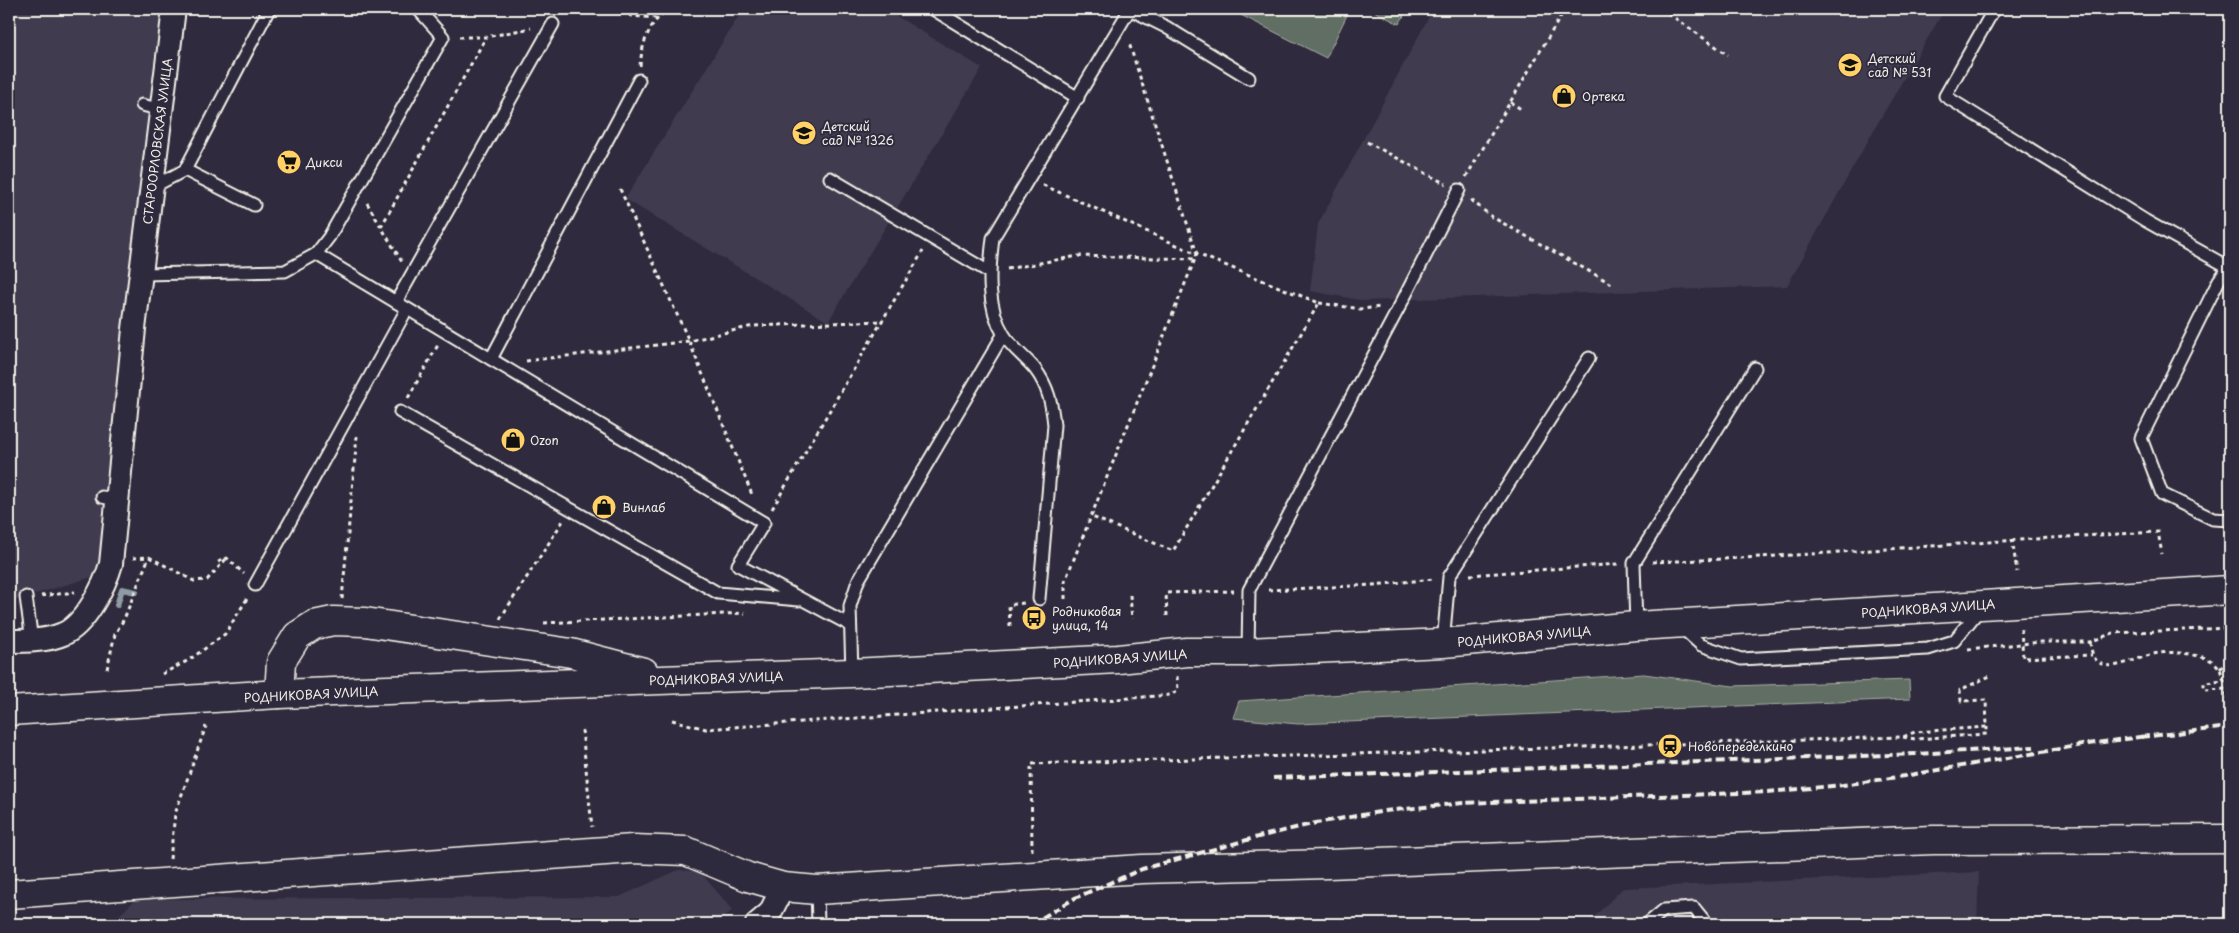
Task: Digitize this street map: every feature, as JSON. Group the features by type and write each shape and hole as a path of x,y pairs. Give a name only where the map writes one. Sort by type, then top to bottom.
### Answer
{"main road":[{"name":"РОДНИКОВАЯ УЛИЦА","path":"9,712 278,694 852,673 1118,659 1187,652 1248,652 1443,643 1636,626 2230,590"},
{"path":"278,694 281,662 297,636 314,625 333,621 364,622 571,653 674,680"},
{"path":"9,894 633,849 686,851 748,877 783,887 817,890 1142,869 1328,864 1933,840 2230,839"}],"street":[{"name":"СТАРООРЛОВСКАЯ УЛИЦА","path":"9,641 32,640 64,634 90,610 108,576 111,564 110,498 127,327 142,274 153,187 152,107 174,9"},
{"path":"757,924 770,913 783,887"}],"lane":[{"path":"153,187 185,170 269,9"},
{"path":"142,274 285,271 316,254 329,237 443,37 418,9"},
{"path":"933,9 1078,98"},
{"path":"1039,598 1054,425 1052,402 1045,384 1034,368 1003,335 995,313 989,272 993,238 1130,9 1166,27 1249,78"},
{"path":"1994,9 1946,96 2146,221 2230,268 2219,280 2141,438 2162,494 2213,519 2230,520"},
{"path":"396,302 553,24"},
{"path":"492,359 639,80"},
{"path":"185,170 254,205"},
{"path":"830,178 989,272"},
{"path":"1248,652 1249,590 1400,306 1458,190"},
{"path":"316,254 764,523 738,565 850,625"},
{"path":"255,585 407,309"},
{"path":"852,673 850,606 858,581 1003,335"},
{"path":"1443,643 1449,577 1589,358"},
{"path":"1636,626 1634,563 1755,368"},
{"path":"400,412 718,593 803,600"},
{"path":"32,597 32,640"},
{"path":"1676,624 1701,645 1741,659 1928,649 1954,641 1984,604"},
{"path":"817,890 818,924"},
{"path":"1647,924 1664,910 1694,908 1707,924"}],"path":[{"path":"614,9 632,16 656,18"},
{"path":"639,80 642,47 656,18 668,9"},
{"path":"1065,599 1065,581 1197,254 1129,43 1130,9"},
{"path":"1458,190 1565,9"},
{"path":"1662,9 1728,55"},
{"path":"443,37 486,37 553,24"},
{"path":"381,226 486,37"},
{"path":"1510,102 1521,109"},
{"path":"1367,142 1458,190 1492,217 1612,284"},
{"path":"1029,179 1197,254 1320,303 1360,309 1400,306"},
{"path":"358,187 411,277"},
{"path":"620,189 689,341 764,523"},
{"path":"764,523 931,238"},
{"path":"989,272 1078,256 1195,259"},
{"path":"1090,516 1173,551 1320,303"},
{"path":"492,359 508,363 689,341 753,326 883,321"},
{"path":"400,412 446,332"},
{"path":"342,600 357,433"},
{"path":"496,625 570,510"},
{"path":"1167,616 1166,592 1373,585 1449,577 1634,563 1818,554 2012,539 2158,532 2162,554"},
{"path":"2012,539 2017,572"},
{"path":"125,558 149,557 194,581 207,580 228,558"},
{"path":"107,669 115,634 124,618 149,557"},
{"path":"162,674 189,660 225,634 255,585 228,558"},
{"path":"218,562 228,558"},
{"path":"32,597 84,591"},
{"path":"1130,595 1132,619"},
{"path":"1010,626 1009,605 1033,602 1039,598"},
{"path":"534,624 717,614"},
{"path":"1960,649 2022,644 2090,642 2113,634 2230,628"},
{"path":"2021,630 2023,658 2046,659 2092,655"},
{"path":"2090,642 2092,655 2099,663 2109,666 2122,665 2159,653 2196,655 2215,663 2220,669 2224,682 2204,683 2204,690 2226,689 2230,731"},
{"path":"2220,669 2230,658"},
{"path":"672,720 706,729 1171,695 1178,690 1178,675"},
{"path":"1032,851 1031,764 1903,737 1915,739 1987,734 1986,700 1961,701 1960,690 1992,675"},
{"path":"169,864 175,814 206,726"},
{"path":"1903,737 1915,732 1987,726"},
{"path":"582,730 593,830"}],"shaded area":[{"path":"9,9 166,9 109,572 9,602"},
{"name":"Детский сад № 1326","path":"743,9 885,9 982,68 828,322 625,199"},
{"path":"1433,9 1945,9 1879,121 1787,286 1365,301 1310,291 1318,224"},
{"path":"678,870 699,871 733,910 715,924 110,924 136,899 619,897"},
{"path":"1979,872 1977,924 1587,924 1623,888"}],"green space":[{"path":"1244,9 1339,9 1348,13 1326,58 1241,15"},
{"path":"1370,9 1408,9 1399,24"},
{"path":"1644,674 1733,686 1909,680 1910,699 1298,724 1233,718 1239,701"}],"waterway":[{"path":"117,605 122,589 136,592"}],"railway":[{"path":"2141,737 2230,727"},
{"path":"1032,924 1075,898 1142,869 1316,823 1385,811 1463,803 1768,792 1843,785 2147,736"},
{"path":"1273,778 1916,754 2034,747"}],"place":[{"name":"Детский сад № 531","path":"1850,65"},
{"name":"Ортека","path":"1564,96"},
{"name":"Детский сад № 1326","path":"804,133"},
{"name":"Дикси","path":"289,162"},
{"name":"Ozon","path":"513,440"},
{"name":"Винлаб","path":"604,507"},
{"name":"Родниковая улица, 14","path":"1034,618"},
{"name":"Новопеределкино","path":"1670,746"}]}
